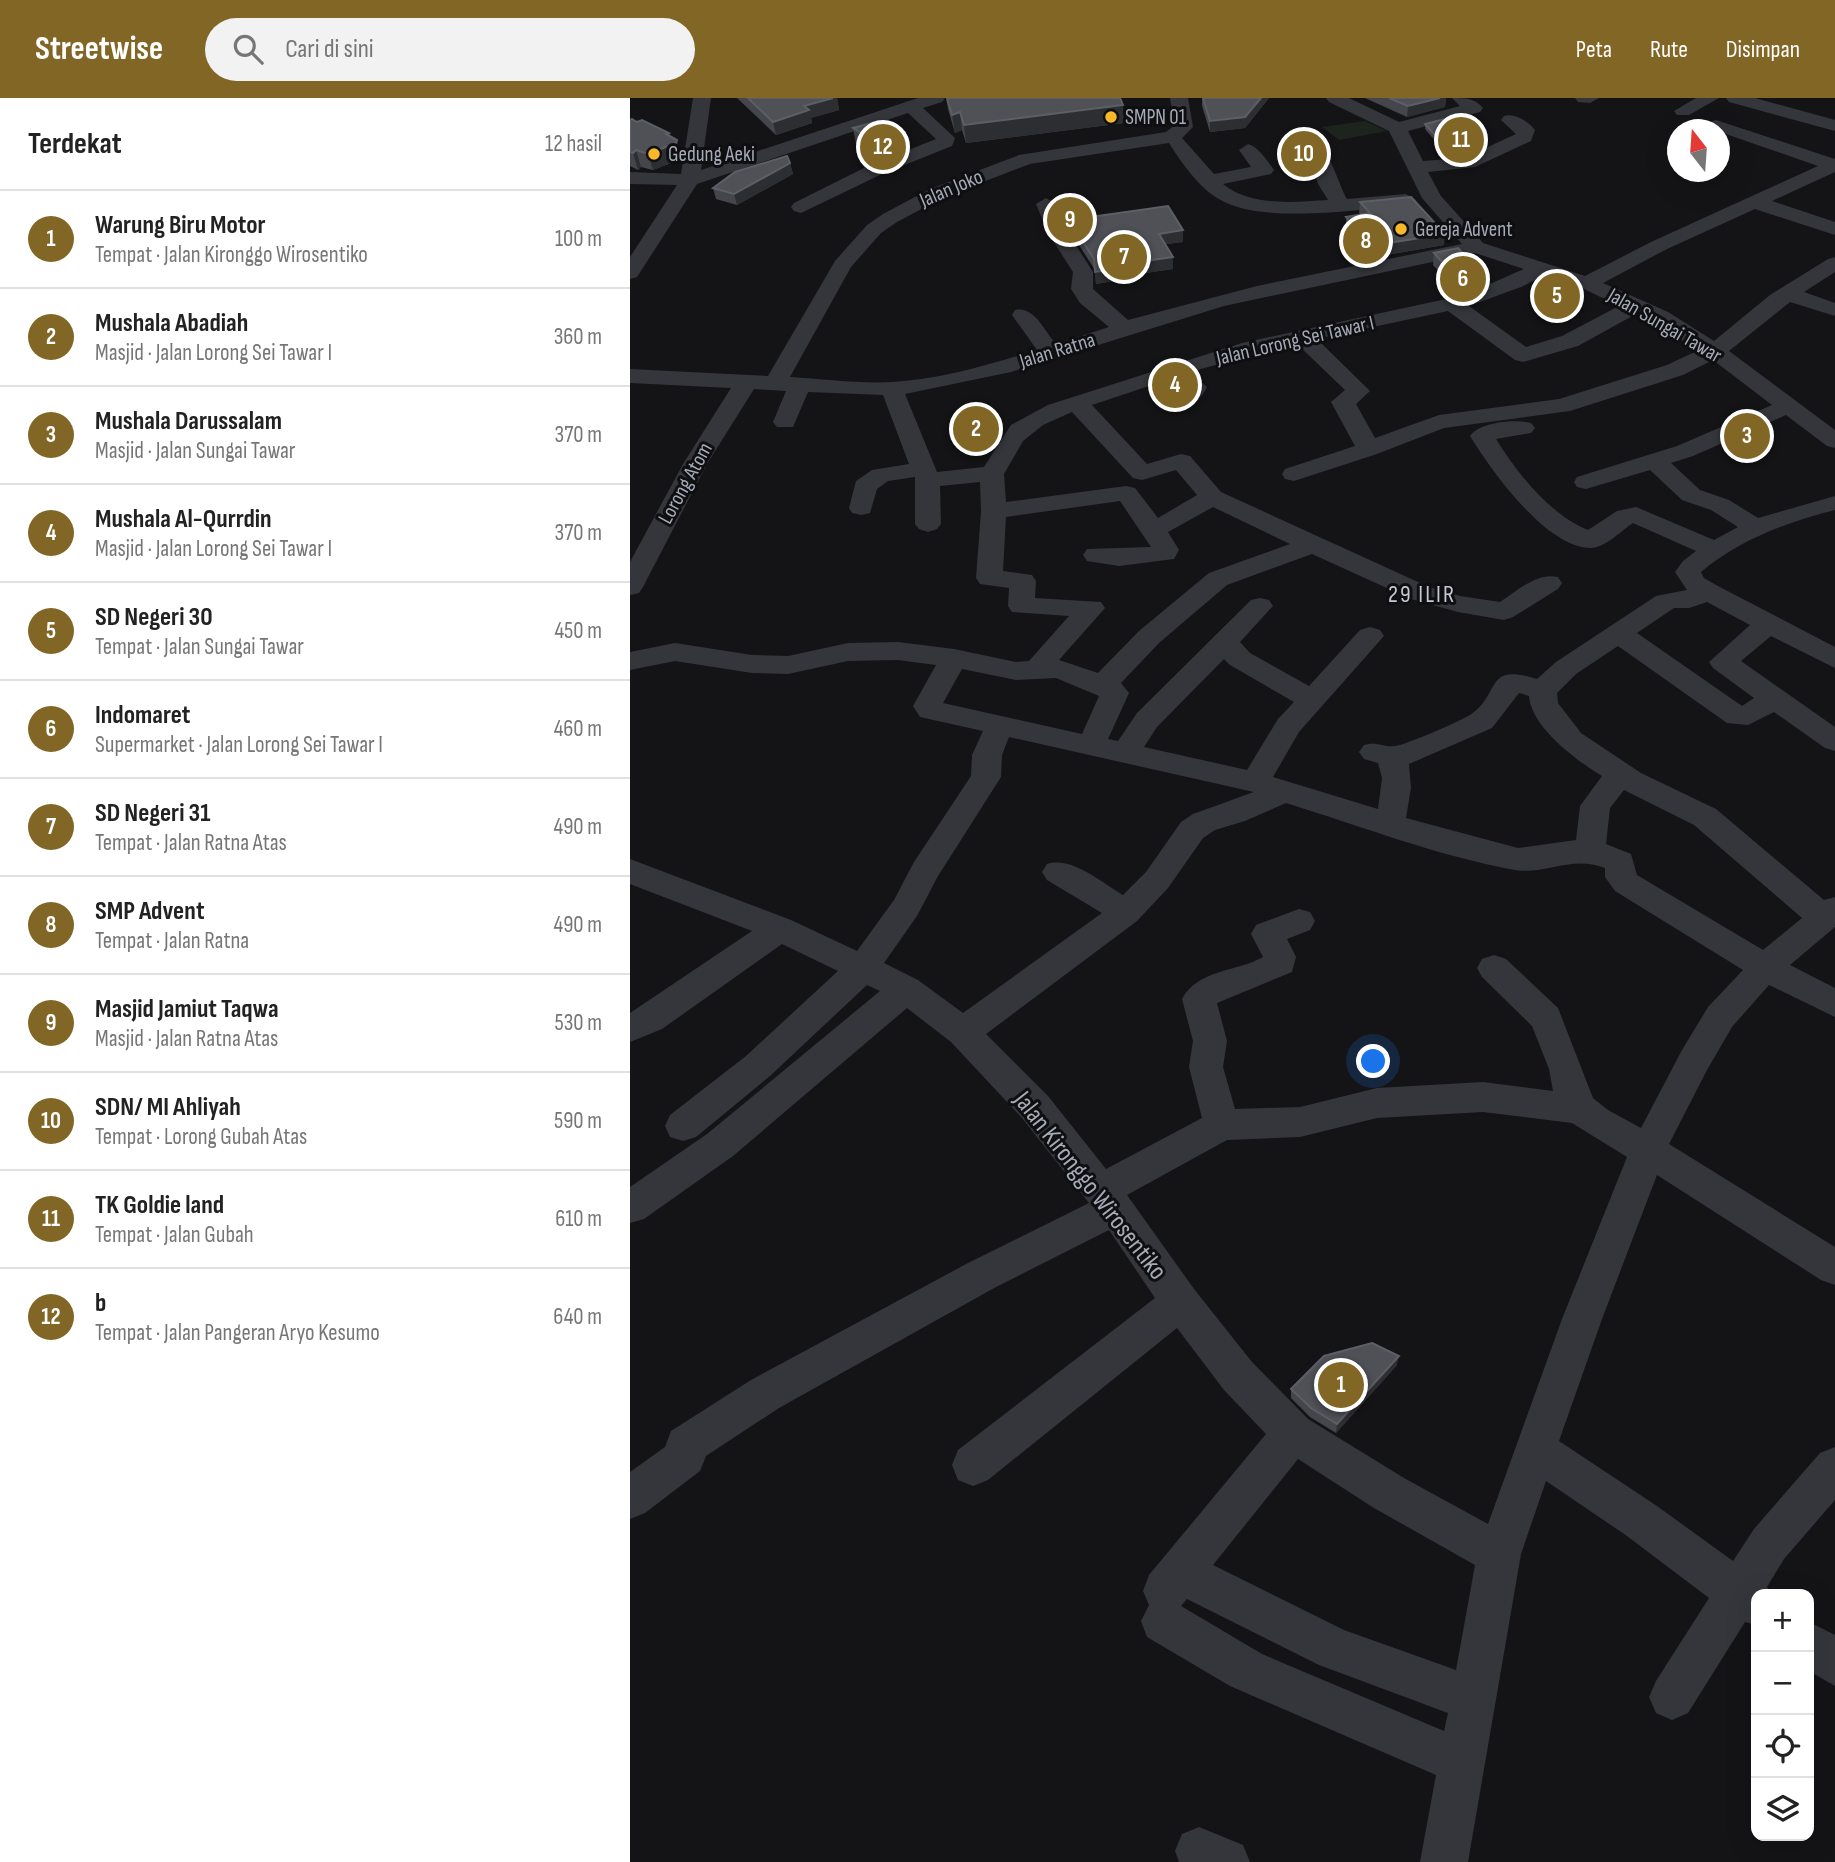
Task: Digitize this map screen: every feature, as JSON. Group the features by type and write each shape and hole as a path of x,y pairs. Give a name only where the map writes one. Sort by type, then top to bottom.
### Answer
{"street":[{"path":"630,273 690,180 703,142 702,98"},
{"path":"630,178 690,180 936,98"},
{"name":"Jalan Joko","path":"774,384 806,334 842,265 874,229 937,193 1026,159 1158,140 1173,135 1184,127 1179,98"},
{"path":"1335,98 1397,128 1432,198 1476,247"},
{"path":"1397,128 1474,108 1461,98"},
{"path":"1584,98 1590,98"},
{"path":"1696,119 1683,111 1710,98"},
{"path":"1735,98 1835,126"},
{"path":"801,207 875,170 945,142 946,138 910,106"},
{"path":"1418,167 1468,163 1524,137 1526,130 1510,120"},
{"path":"1730,133 1835,165"},
{"path":"817,138 875,170"},
{"path":"1178,143 1209,181 1226,195 1252,204 1339,204 1432,198"},
{"path":"732,148 775,152"},
{"path":"1209,181 1264,170 1248,150"},
{"path":"1316,150 1328,184 1339,204"},
{"path":"1587,283 1835,165"},
{"path":"1755,202 1835,229"},
{"path":"1045,204 1058,233 1074,254 1083,272 1082,289 1088,298 1125,328"},
{"name":"Jalan Ratna","path":"630,376 891,389 961,379 1235,297 1476,247"},
{"name":"Jalan Sungai Tawar","path":"1476,247 1587,283 1637,305 1715,351 1835,441"},
{"path":"1294,474 1439,422 1533,410 1590,399 1675,370 1715,351 1784,296 1835,263"},
{"name":"Jalan Lorong Sei Tawar I","path":"992,474 1017,433 1025,426 1078,404 1173,370 1252,346 1452,304 1501,290 1542,268"},
{"path":"1784,296 1835,310"},
{"path":"1452,304 1523,355 1570,341 1637,305"},
{"path":"1023,315 1034,333 1052,353"},
{"path":"1300,335 1359,391 1343,402 1369,449"},
{"path":"1173,370 1196,387 1183,398"},
{"name":"Lorong Atom","path":"630,587 695,464 746,383"},
{"path":"785,422 799,386"},
{"path":"891,389 926,475 928,524"},
{"path":"1078,404 1142,473 1181,461 1212,497 1420,593 1479,608 1507,610 1549,583"},
{"path":"1586,482 1685,450 1788,406"},
{"path":"1533,410 1539,425 1486,433 1482,436 1515,482 1557,523 1591,540 1626,516 1636,515 1716,550"},
{"path":"1653,460 1691,495 1720,505 1757,528"},
{"path":"861,508 865,486 878,476 992,474 994,511 989,578 1023,581 1021,606 1091,608 1061,639 1038,669"},
{"path":"994,511 1126,493 1166,550 1165,553 1119,558 1096,555"},
{"path":"1154,530 1212,497"},
{"path":"1835,503 1771,521 1716,550 1688,569 1690,579 1707,591 1835,659"},
{"path":"1103,685 1149,637 1218,579 1314,544"},
{"path":"1444,1862 1499,1554 1582,1320 1648,1150 1694,1060 1720,1017 1765,967 1829,914 1705,817 1620,774 1571,740 1544,705 1544,691 1548,683 1566,668 1670,599 1689,600 1707,591"},
{"path":"1126,752 1147,720 1260,606"},
{"path":"1768,624 1723,662 1835,741"},
{"path":"1618,633 1737,716 1748,715 1775,698"},
{"path":"1255,782 1288,726 1370,636"},
{"path":"1224,642 1240,659 1312,700"},
{"path":"630,661 674,652 752,664 803,664 838,654 869,651 954,658 1016,671 1058,670 1114,691 1115,697 1090,747"},
{"path":"954,658 927,708 1287,790 1451,843 1518,859 1590,850 1620,862 1621,877 1626,883 1765,967 1835,1004"},
{"path":"1390,823 1397,783 1382,755 1482,721 1513,681 1544,691"},
{"path":"683,1126 758,1066 863,968 906,907 925,870 986,777 988,755 1000,724"},
{"path":"1590,850 1595,806 1620,774"},
{"path":"964,1032 1126,912 1157,880 1192,831 1204,822 1234,813 1287,790"},
{"name":"Jalan Kironggo Wirosentiko","path":"630,870 780,929 863,968 906,989 964,1032 1035,1107 1108,1199 1180,1302 1238,1376 1293,1433 1390,1493 1499,1554"},
{"path":"1058,872 1126,912"},
{"path":"1222,1125 1206,1067 1210,1041 1199,999 1209,991 1267,971 1280,963 1280,957 1267,934 1299,921"},
{"path":"630,1028 650,1019 780,929"},
{"path":"1494,968 1546,1018 1566,1069 1572,1097 1580,1109 1595,1121 1648,1150 1835,1268"},
{"path":"631,1207 720,1145 906,989"},
{"path":"630,1499 685,1457 686,1445 765,1394 982,1275 1108,1199 1222,1125 1300,1122 1377,1103 1448,1098 1483,1097 1580,1109"},
{"path":"973,1465 1180,1302"},
{"path":"1169,1595 1293,1433"},
{"path":"1536,1450 1642,1521 1747,1599"},
{"path":"1672,1697 1747,1599 1769,1544 1835,1468"},
{"path":"1169,1595 1335,1649 1474,1699"},
{"path":"1169,1595 1246,1670 1462,1762"},
{"path":"1814,1648 1835,1663"}],"shaded area":[{"path":"1365,121 1387,131 1339,140 1322,127"}],"building":[{"path":"748,98 833,98 804,106 809,110 773,122"},
{"path":"947,98 1120,98 1123,105 964,125 960,112 952,115"},
{"path":"1203,98 1261,98 1245,117 1210,121"},
{"path":"1389,98 1440,98 1408,106"},
{"path":"1452,117 1476,144 1449,151 1425,124"},
{"path":"632,119 637,122 642,120 669,133 666,134 677,140 676,143 648,154 636,150 630,152"},
{"path":"879,121 904,132 876,143 853,128"},
{"path":"787,156 790,163 734,194 713,188 735,172"},
{"path":"1411,197 1445,234 1370,246 1346,217 1370,213 1360,202"},
{"path":"1168,206 1183,230 1159,234 1173,257 1117,265 1119,269 1095,272 1094,259 1069,220"},
{"path":"1458,248 1481,273 1456,278 1434,253"},
{"path":"1759,425 1769,432 1748,440 1738,434"},
{"path":"1372,1343 1399,1356 1337,1424 1311,1408 1291,1389 1324,1356"}],"place":[{"name":"SMPN 01","path":"1111,117"},
{"name":"TK Goldie land","path":"1461,140"},
{"name":"b","path":"883,147"},
{"name":"Gedung Aeki","path":"654,154"},
{"name":"SDN/ MI Ahliyah","path":"1304,154"},
{"name":"Masjid Jamiut Taqwa","path":"1070,220"},
{"name":"Gereja Advent","path":"1401,229"},
{"name":"SMP Advent","path":"1366,241"},
{"name":"SD Negeri 31","path":"1124,257"},
{"name":"Indomaret","path":"1463,279"},
{"name":"SD Negeri 30","path":"1557,296"},
{"name":"Mushala Al-Qurrdin","path":"1175,385"},
{"name":"Mushala Abadiah","path":"976,429"},
{"name":"Mushala Darussalam","path":"1747,436"},
{"name":"Warung Biru Motor","path":"1341,1385"}],"district":[{"name":"29 ILIR","path":"1422,594"}]}
